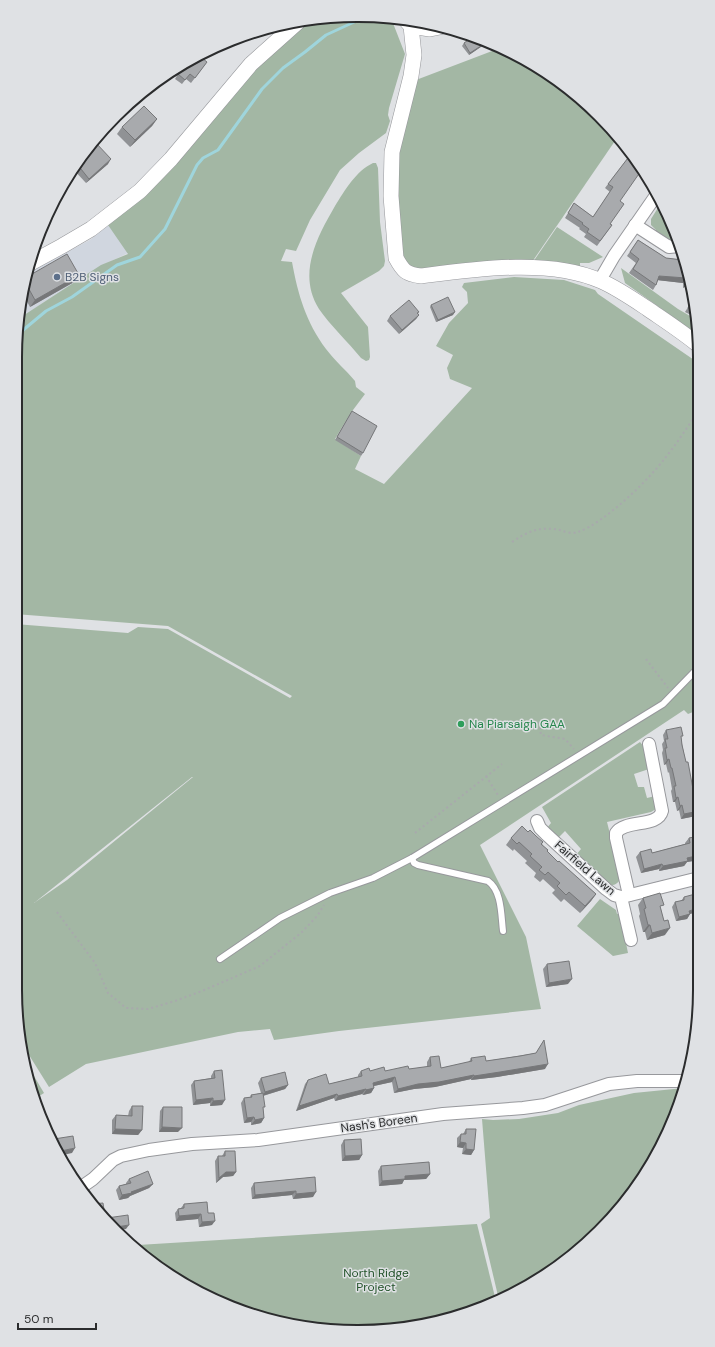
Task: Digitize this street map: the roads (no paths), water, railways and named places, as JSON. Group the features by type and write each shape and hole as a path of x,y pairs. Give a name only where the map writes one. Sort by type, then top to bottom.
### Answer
{"street":[{"path":"408,26 414,55 411,76 392,152 391,196 396,258 405,272 420,276 489,268 519,267 577,273 600,280 632,298 692,341"},
{"path":"37,260 91,229 140,191 170,159 251,64 291,28"},
{"path":"600,280 614,256 653,200"},
{"path":"635,225 670,247 674,247"},
{"name":"Fairfield Lawn","path":"631,940 616,833 622,827 655,820 661,815 662,810 650,780 649,744"},
{"name":"Fairfield Lawn","path":"537,822 546,834 606,889 614,895 625,896"},
{"path":"625,896 693,879"},
{"name":"Nash's Boreen","path":"85,1185 113,1160 121,1156 143,1151 192,1144 258,1140 443,1114 523,1108 545,1105 609,1084 636,1081 680,1081"}],"lane":[{"path":"220,959 280,918 330,893 373,878 412,858 663,704 693,673"},
{"path":"412,858 414,863 418,865 488,881 493,884 497,892 503,931"}],"waterway":[{"path":"24,330 46,311 72,297 117,265 140,257 165,229 197,165 203,158 218,150 262,89 283,68 326,35 354,22"}],"place":[{"name":"B2B Signs","path":"57,277"},
{"name":"Na Piarsaigh GAA","path":"461,724"}],"park label":[{"name":"North Ridge Project","path":"376,1280"}]}
